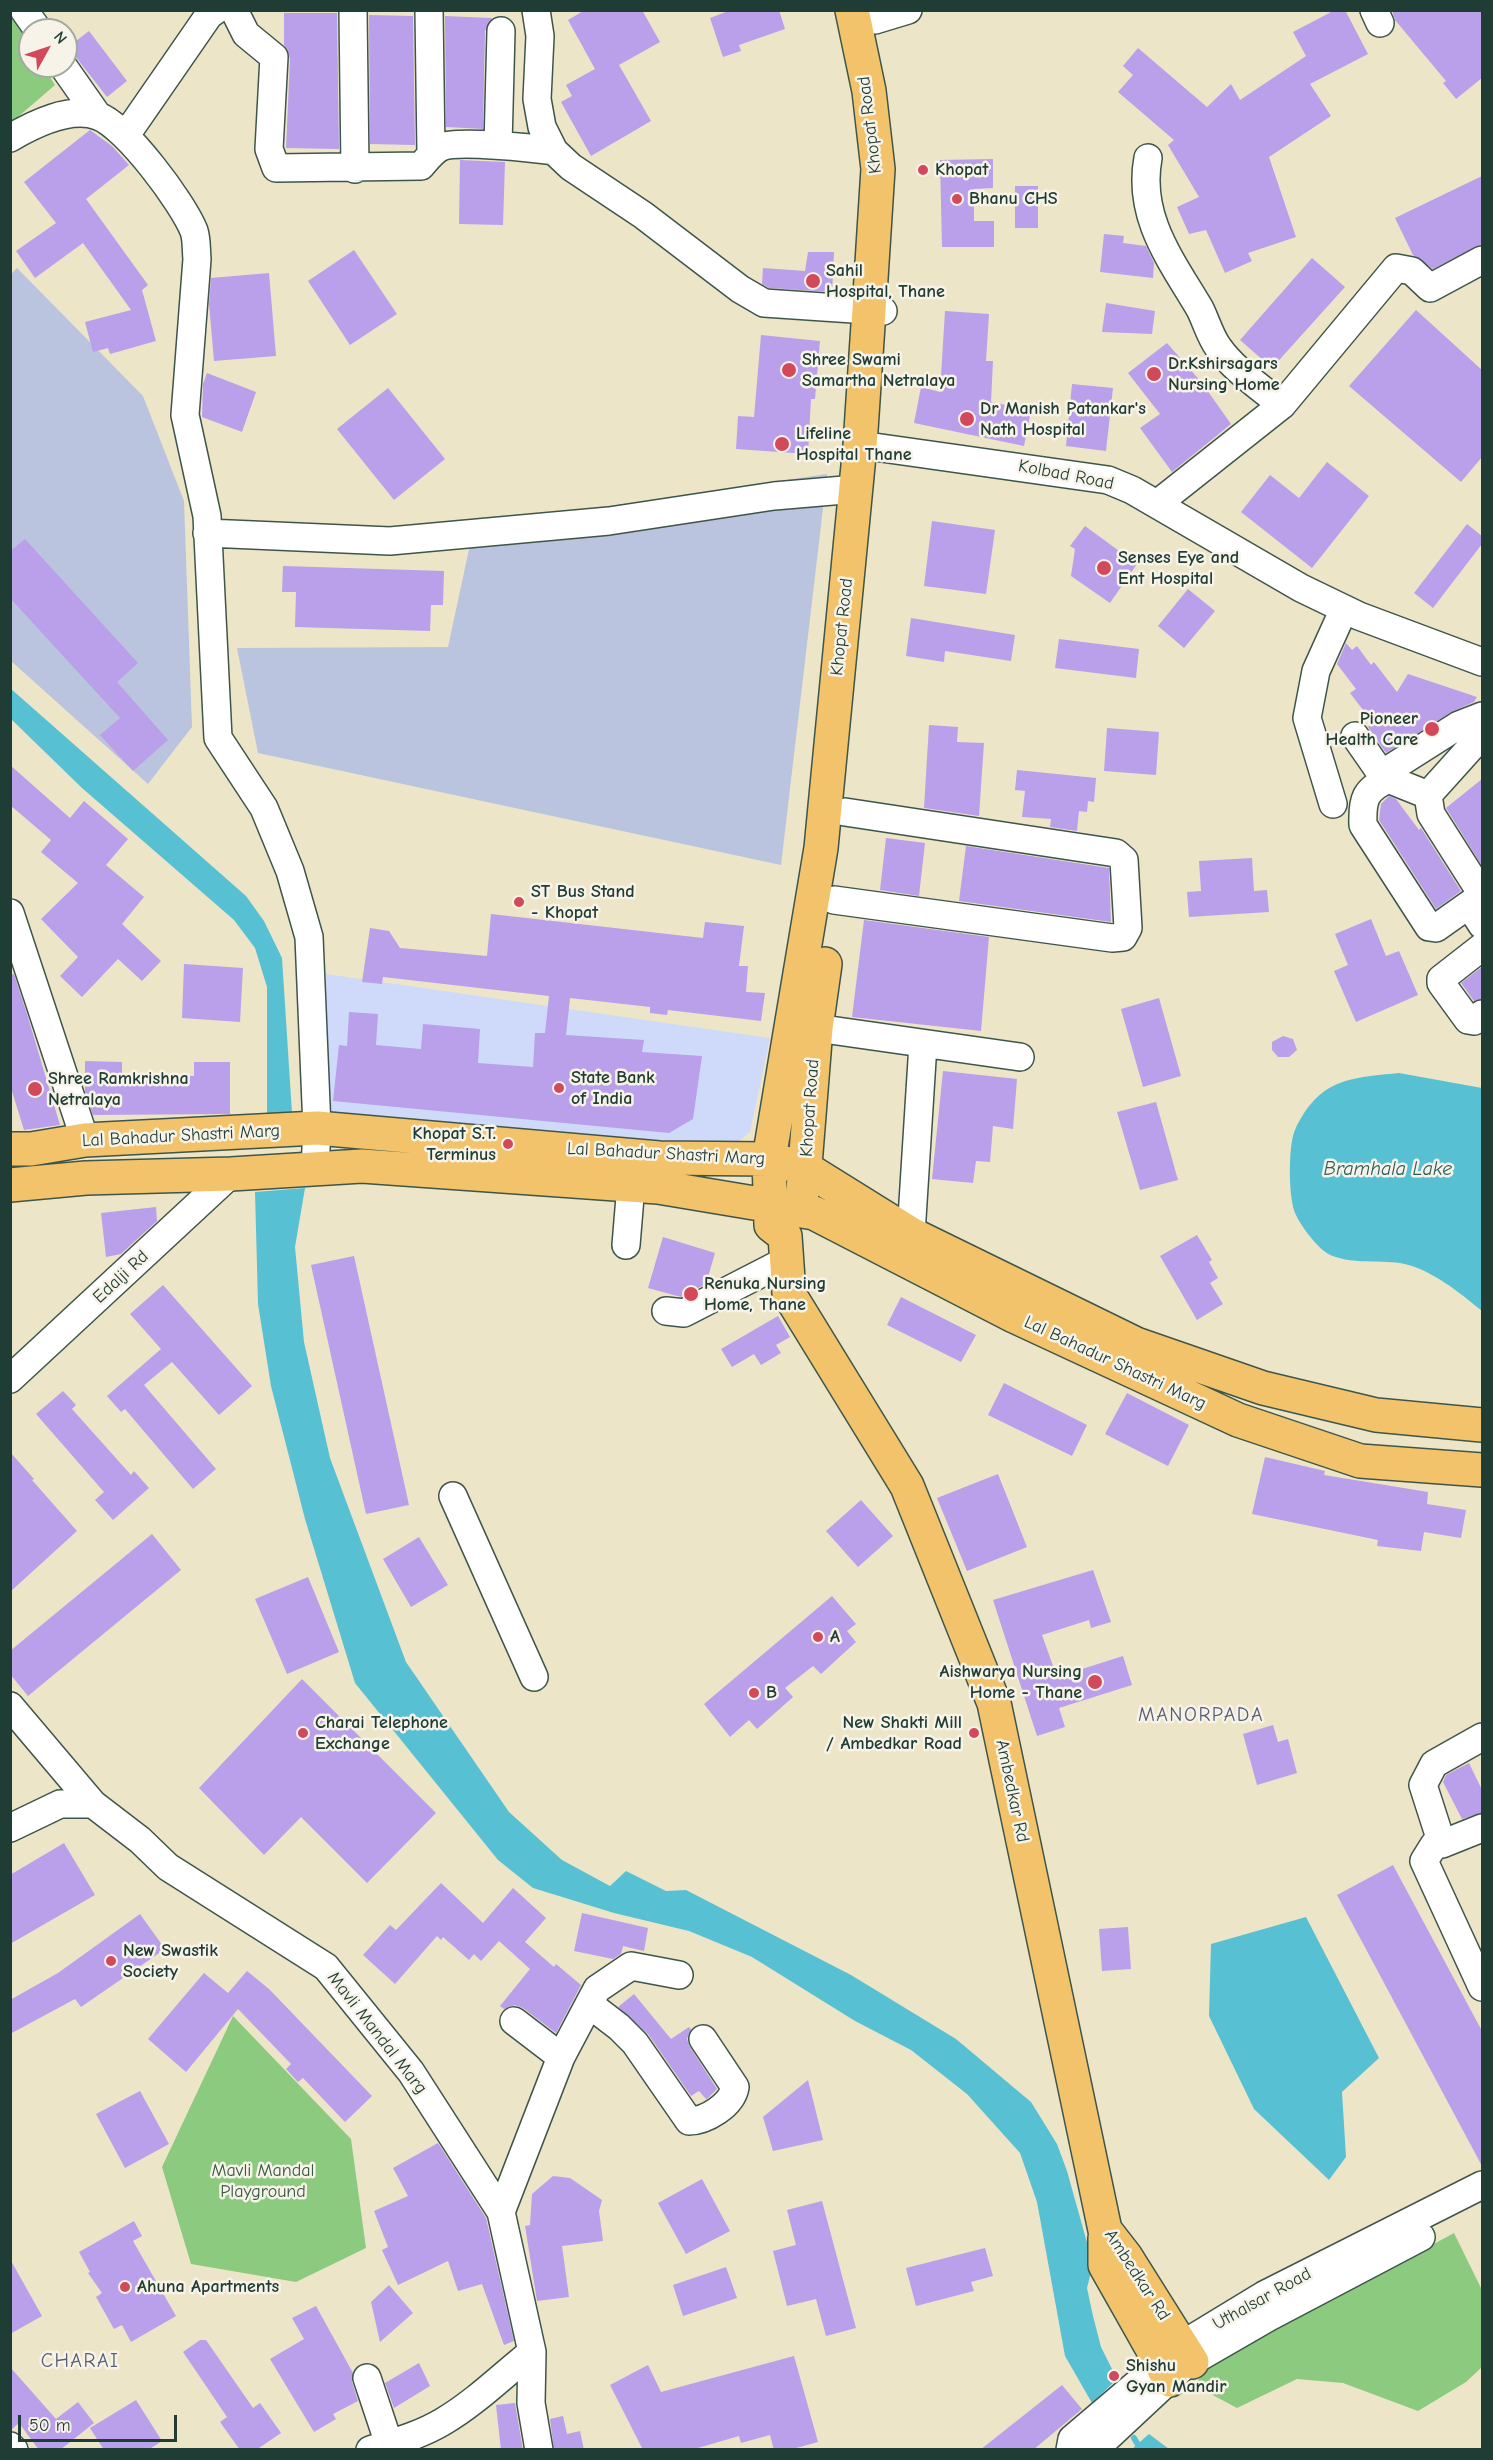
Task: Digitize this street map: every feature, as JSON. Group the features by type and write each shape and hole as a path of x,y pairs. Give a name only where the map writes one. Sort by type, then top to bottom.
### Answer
{"main road":[{"name":"Khopat Road","path":"786,1228 805,1168 816,1028 845,812 871,446 878,169 869,91 866,14"},
{"name":"Khopat Road","path":"786,1228 769,1159 821,848 856,489 871,446"},
{"name":"Lal Bahadur Shastri Marg","path":"12,1151 85,1140 317,1128 659,1158 769,1159 805,1168 911,1234 1136,1344 1244,1381 1376,1415 1482,1425"},
{"path":"48,1162 85,1140"},
{"path":"12,1151 48,1162 86,1178"},
{"name":"Lal Bahadur Shastri Marg","path":"10,1185 86,1178 231,1174 362,1166 658,1187 786,1228 814,1213 1014,1316 1238,1420 1360,1461 1482,1470"},
{"name":"Ambedkar Rd","path":"786,1228 789,1294 907,1486 994,1703 1105,2230 1105,2265 1176,2363"},
{"path":"1244,1381 1276,1414"},
{"path":"1238,1420 1276,1414 1360,1433 1482,1445"}],"street":[{"path":"353,10 355,169"},
{"path":"429,10 431,154"},
{"path":"536,10 540,36 537,99 542,127 554,151 571,167 642,214 740,289 764,303 876,311"},
{"path":"866,14 908,10"},
{"path":"126,135 217,12 274,57 269,149 276,168 355,169 421,166 431,154 443,146 498,145 554,151"},
{"path":"498,145 501,31"},
{"path":"71,78 98,116 126,135 184,212 194,233 197,259 185,391 186,415 204,498 218,738 264,808 290,871 309,937 317,1128 315,1169"},
{"path":"10,138 49,120 76,113 98,116"},
{"path":"1148,158 1143,181 1152,224 1205,319 1217,346 1252,381 1282,405"},
{"path":"1157,504 1282,405 1396,268 1412,271 1430,288 1482,260"},
{"name":"Kolbad Road","path":"871,446 1079,474 1108,480 1157,504 1301,588 1344,609 1482,663"},
{"path":"207,533 390,541 609,521 774,496 856,489"},
{"path":"1333,804 1306,718 1316,671 1344,609"},
{"path":"1355,736 1380,772 1385,772 1460,725 1482,733 1428,795"},
{"path":"1388,779 1428,795 1431,814 1478,900 1436,928 1429,927 1363,825 1362,809 1367,794 1374,786 1388,779"},
{"path":"834,900 1112,938 1123,937 1128,928 1124,860 1116,853 845,812"},
{"path":"10,913 85,1140"},
{"path":"1482,947 1441,979 1441,983 1468,1020 1474,1021 1482,1014"},
{"path":"816,1028 1020,1058"},
{"path":"911,1234 923,1044"},
{"name":"Edalji Rd","path":"10,1379 231,1174"},
{"path":"626,1245 631,1185"},
{"path":"666,1311 684,1313 786,1228"},
{"path":"453,1496 534,1677"},
{"name":"Mavli Mandal Marg","path":"10,1706 93,1804 140,1840 168,1867 326,1967 411,2072 501,2212 532,2352 531,2403 538,2450"},
{"path":"1442,1844 1423,1785 1427,1773 1434,1764 1482,1737"},
{"path":"10,1828 60,1804 93,1804"},
{"path":"1482,1828 1434,1845 1426,1854 1424,1861 1482,1987"},
{"path":"501,2212 561,2057 597,1989 631,1966 679,1975"},
{"path":"589,2004 619,2027 635,2043 688,2121 697,2121 717,2111 733,2096 735,2087 703,2038"},
{"path":"514,2021 561,2057"},
{"name":"Uthalsar Road","path":"1070,2450 1072,2439 1264,2295 1417,2228 1482,2185"},
{"path":"1417,2228 1482,2203"},
{"path":"367,2378 379,2446 443,2422 532,2352"},
{"path":"1094,2450 1176,2363"},
{"path":"10,2445 14,2450"}],"shaded area":[{"path":"17,268 143,396 184,501 192,727 148,784 11,661 10,275"},
{"path":"827,474 781,865 258,753 237,648 448,647 474,526"},
{"path":"326,974 770,1038 750,1132 732,1147 338,1117 326,1105"}],"green space":[{"path":"10,14 18,26 18,78 51,78 55,85 11,123"},
{"name":"Mavli Mandal Playground","path":"233,2016 351,2139 366,2248 296,2282 191,2264 162,2167"},
{"path":"1454,2233 1482,2290 1482,2367 1466,2382 1418,2411 1343,2383 1297,2379 1237,2408 1194,2385 1211,2365"}],"water":[{"path":"10,688 246,896 264,921 282,958 292,1113 267,1117 267,987 255,948 234,920 82,788 11,719"},
{"name":"Bramhala Lake","path":"1399,1073 1482,1088 1482,1311 1444,1282 1422,1270 1400,1263 1350,1260 1331,1255 1320,1248 1308,1234 1293,1208 1290,1172 1293,1137 1304,1113 1314,1100 1337,1084 1365,1077"},
{"path":"305,1188 295,1247 304,1342 330,1458 406,1662 509,1812 562,1860 610,1886 626,1871 666,1891 686,1890 851,1975 956,2039 1031,2102 1057,2144 1067,2171 1093,2264 1087,2288 1093,2316 1101,2347 1117,2379 1092,2403 1065,2356 1037,2202 1020,2153 967,2094 911,2050 855,2021 752,1957 689,1931 614,1913 533,1888 498,1860 355,1683 305,1519 271,1386 258,1304 255,1192"},
{"path":"1306,1917 1379,2058 1342,2092 1346,2157 1329,2180 1254,2109 1209,2016 1211,1944"},
{"path":"1149,2434 1169,2449 1132,2449"}],"building":[{"path":"585,10 642,10 660,42 619,65 651,121 591,156 561,102 572,96 566,85 595,69 568,20"},
{"path":"731,10 779,10 785,29 739,45 741,51 723,57 710,18"},
{"path":"1335,10 1345,10 1368,54 1310,84 1331,116 1269,157 1296,237 1248,253 1252,261 1225,273 1206,230 1189,234 1177,207 1199,197 1168,145 1174,140 1118,92 1133,75 1123,66 1138,48 1207,107 1231,84 1240,100 1306,56 1293,32"},
{"path":"1392,10 1482,10 1482,78 1456,99 1443,83 1446,81 1395,20"},
{"path":"284,13 337,13 339,149 286,148 290,58 284,45"},
{"path":"369,15 413,16 415,145 370,144"},
{"path":"445,16 492,18 485,31 483,129 446,127"},
{"path":"89,31 127,81 107,97 78,60 78,39"},
{"path":"90,130 112,146 129,165 86,199 148,285 142,290 156,341 110,354 108,348 93,352 85,322 131,310 83,243 35,278 16,251 56,223 24,182"},
{"name":"Bhanu CHS","path":"993,159 993,188 974,189 974,221 994,221 994,247 942,247 940,160"},
{"path":"460,160 505,162 503,225 459,224"},
{"path":"1482,176 1482,244 1433,269 1413,255 1395,218"},
{"path":"1015,186 1038,186 1038,228 1015,228"},
{"path":"1104,234 1124,236 1123,243 1146,246 1154,263 1153,278 1100,272"},
{"path":"354,250 397,314 350,345 308,281"},
{"path":"808,252 834,252 832,292 769,288 762,284 763,268 805,271"},
{"path":"1312,258 1345,287 1272,368 1240,340"},
{"path":"269,273 276,356 214,361 209,304 211,278"},
{"path":"1106,303 1155,311 1152,334 1102,332"},
{"path":"1416,310 1482,370 1482,457 1461,482 1349,386"},
{"path":"945,311 989,314 986,361 993,361 991,402 1031,410 1024,446 914,423 921,387 940,392"},
{"path":"761,335 820,341 815,399 811,399 808,454 736,449 738,416 754,417"},
{"path":"1167,343 1202,383 1231,424 1172,472 1140,428 1160,414 1128,373"},
{"path":"207,373 256,392 242,432 202,417 203,384"},
{"path":"1072,384 1113,388 1106,451 1066,446"},
{"path":"388,388 445,459 394,500 337,429"},
{"path":"1327,462 1369,496 1312,568 1241,512 1270,475 1299,498"},
{"path":"932,521 995,530 986,594 924,586"},
{"path":"1467,524 1482,536 1482,544 1433,608 1414,593"},
{"path":"1085,526 1137,564 1110,603 1071,576 1075,549 1070,546"},
{"path":"25,539 138,663 117,682 168,740 133,771 100,735 120,718 10,598 10,551"},
{"path":"283,566 444,571 443,605 431,605 430,631 295,627 296,592 282,592"},
{"path":"1188,589 1215,611 1184,648 1158,626"},
{"path":"911,618 1015,635 1011,661 945,651 944,662 906,656"},
{"path":"1059,639 1139,649 1136,678 1055,668"},
{"path":"1346,643 1352,650 1357,646 1371,665 1374,662 1397,692 1408,674 1477,697 1474,702 1451,712 1386,753 1368,727 1373,723 1350,693 1356,689 1337,664"},
{"path":"929,725 958,727 957,742 984,743 979,816 924,808"},
{"path":"1107,728 1159,732 1156,775 1104,771"},
{"path":"10,765 70,818 84,801 128,839 106,865 144,897 122,924 161,961 142,981 118,959 82,997 60,976 78,957 41,919 78,883 41,852 51,840 10,805"},
{"path":"1017,770 1096,778 1094,802 1088,801 1087,812 1079,811 1077,831 1050,827 1051,819 1022,817 1025,791 1015,790"},
{"path":"1482,779 1482,866 1446,808"},
{"path":"1389,796 1396,799 1419,830 1421,828 1461,891 1436,909 1379,820 1381,804"},
{"path":"886,838 925,843 919,896 880,890"},
{"path":"966,846 1109,868 1111,922 959,901"},
{"path":"1252,858 1254,891 1267,890 1269,912 1189,917 1187,892 1201,891 1199,861"},
{"path":"491,914 703,938 705,922 744,926 739,966 748,966 746,992 765,993 761,1021 668,1010 667,1015 650,1013 650,1007 570,998 566,1035 644,1040 642,1052 702,1056 693,1119 669,1133 333,1101 339,1045 347,1046 349,1012 378,1014 376,1045 421,1049 423,1024 480,1029 478,1063 533,1067 535,1033 545,1033 549,996 383,977 382,984 362,982 370,928 389,931 400,948 487,956"},
{"path":"1371,919 1386,956 1399,951 1418,995 1356,1022 1334,971 1348,965 1335,934"},
{"path":"864,920 989,937 981,1031 852,1017"},
{"path":"184,964 243,968 240,1022 182,1018"},
{"path":"1482,967 1482,999 1474,1001 1461,983"},
{"path":"14,974 60,1125 24,1130 10,1085 10,975"},
{"path":"1159,998 1181,1076 1143,1087 1121,1009"},
{"path":"1283,1036 1293,1039 1297,1050 1289,1057 1278,1057 1272,1050 1272,1042"},
{"path":"85,1061 122,1062 122,1075 194,1076 194,1062 230,1062 230,1114 93,1115 85,1091"},
{"path":"943,1071 1017,1079 1013,1129 993,1126 990,1162 976,1161 973,1183 932,1179"},
{"path":"1156,1102 1178,1180 1140,1190 1117,1112"},
{"path":"156,1207 157,1221 121,1254 106,1257 101,1213"},
{"path":"1197,1235 1212,1260 1209,1262 1218,1278 1210,1283 1223,1304 1197,1320 1160,1256"},
{"path":"663,1237 715,1253 706,1284 681,1297 648,1288"},
{"path":"354,1256 409,1505 366,1514 311,1265"},
{"path":"163,1285 252,1386 219,1415 172,1362 144,1385 216,1469 193,1489 125,1409 121,1412 107,1396 161,1349 130,1314"},
{"path":"901,1297 976,1335 961,1362 887,1325"},
{"path":"778,1316 790,1337 776,1345 781,1353 761,1365 754,1354 732,1367 721,1349"},
{"path":"1004,1383 1087,1425 1072,1456 988,1415"},
{"path":"63,1391 76,1405 72,1409 131,1475 134,1471 149,1488 113,1520 95,1500 104,1492 36,1414"},
{"path":"1127,1393 1189,1425 1168,1466 1105,1434"},
{"path":"10,1452 77,1531 10,1592"},
{"path":"1265,1457 1325,1471 1324,1475 1428,1492 1427,1504 1466,1510 1461,1538 1424,1532 1421,1551 1377,1546 1378,1540 1252,1514"},
{"path":"998,1474 1027,1547 967,1571 937,1498"},
{"path":"861,1500 893,1536 858,1567 826,1531"},
{"path":"152,1534 181,1570 28,1696 10,1674 10,1651"},
{"path":"419,1537 448,1585 411,1607 383,1559"},
{"path":"1093,1570 1111,1622 1091,1628 1089,1620 1042,1635 1057,1677 1123,1656 1132,1685 1059,1708 1065,1727 1037,1736 993,1600"},
{"path":"308,1577 339,1652 287,1674 255,1599"},
{"path":"832,1596 856,1624 847,1631 856,1642 821,1674 813,1666 785,1688 793,1697 757,1729 749,1720 730,1737 704,1704"},
{"name":"Charai Telephone Exchange","path":"302,1679 436,1813 367,1883 301,1817 264,1855 199,1788"},
{"path":"1273,1725 1278,1742 1288,1739 1297,1773 1257,1785 1243,1734"},
{"path":"1469,1763 1482,1790 1482,1813 1462,1819 1443,1782 1446,1775"},
{"path":"64,1843 95,1895 10,1944 10,1875"},
{"path":"1393,1865 1482,2031 1482,2166 1337,1895"},
{"path":"441,1883 483,1923 513,1888 546,1918 525,1942 554,1967 556,1964 581,1985 556,2033 523,2008 515,2005 504,2009 500,2006 530,1969 499,1941 481,1961 474,1954 469,1960 443,1937 441,1940 437,1936 395,1984 363,1955 390,1925 396,1930"},
{"path":"582,1913 648,1928 644,1951 623,1946 621,1954 613,1959 574,1951"},
{"name":"New Swastik Society","path":"140,1914 165,1949 81,2007 75,1999 10,2034 10,2000 58,1973"},
{"path":"1128,1927 1131,1969 1102,1971 1099,1929"},
{"path":"247,1971 269,1989 372,2096 345,2122 303,2078 298,2082 286,2069 291,2064 238,2009 186,2072 148,2039 204,1973 228,1993"},
{"path":"634,1994 671,2039 689,2027 691,2029 687,2039 690,2047 717,2089 708,2098 706,2099 699,2091 691,2096 648,2034 618,2007"},
{"path":"808,2080 823,2140 773,2151 763,2117"},
{"path":"140,2091 169,2144 125,2168 96,2114"},
{"path":"438,2143 486,2218 514,2341 504,2345 482,2284 458,2291 448,2261 398,2285 382,2250 388,2247 374,2211 408,2196 393,2168"},
{"path":"553,2176 570,2178 602,2200 599,2211 603,2241 562,2246 569,2297 537,2301 525,2226 530,2225 532,2194"},
{"path":"702,2179 730,2231 686,2254 658,2203"},
{"path":"822,2201 856,2328 826,2336 816,2299 787,2306 773,2251 796,2245 787,2210"},
{"name":"Ahuna Apartments","path":"134,2221 142,2236 133,2241 176,2316 131,2342 122,2325 114,2329 96,2297 102,2293 88,2273 90,2272 79,2252"},
{"path":"985,2248 993,2276 971,2282 974,2291 916,2306 906,2268"},
{"path":"10,2259 42,2316 10,2334"},
{"path":"726,2267 737,2298 683,2316 673,2285"},
{"path":"389,2285 413,2313 380,2342 371,2302"},
{"path":"316,2306 353,2373 352,2382 358,2401 333,2414 336,2419 314,2432 270,2359 304,2339 292,2318"},
{"path":"200,2340 206,2340 253,2408 260,2403 281,2433 256,2450 240,2450 220,2422 227,2417 183,2352"},
{"path":"794,2356 818,2442 789,2450 774,2450 770,2435 741,2443 739,2436 691,2450 643,2450 610,2385 648,2365 661,2392"},
{"path":"419,2363 430,2386 394,2408 385,2383"},
{"path":"10,2367 56,2419 78,2402 94,2423 60,2450 39,2450 19,2423 10,2431"},
{"path":"1062,2385 1082,2409 1033,2450 980,2450"},
{"path":"136,2400 162,2441 148,2450 104,2450 90,2428"},
{"path":"515,2403 523,2450 501,2450 496,2405"},
{"path":"563,2416 567,2434 580,2431 584,2450 554,2450 550,2419"}],"waterway":[{"path":"1134,2438 1141,2450"}],"place":[{"name":"Khopat","path":"923,170"},
{"name":"Bhanu CHS","path":"957,199"},
{"name":"Sahil Hospital, Thane","path":"813,281"},
{"name":"Shree Swami Samartha Netralaya","path":"789,370"},
{"name":"Dr.Kshirsagars Nursing Home","path":"1154,374"},
{"name":"Dr Manish Patankar's Nath Hospital","path":"967,419"},
{"name":"Lifeline Hospital Thane","path":"782,444"},
{"name":"Senses Eye and Ent Hospital","path":"1104,568"},
{"name":"Pioneer Health Care","path":"1432,729"},
{"name":"ST Bus Stand - Khopat","path":"519,902"},
{"name":"State Bank of India","path":"559,1088"},
{"name":"Shree Ramkrishna Netralaya","path":"35,1089"},
{"name":"Khopat S.T. Terminus","path":"508,1144"},
{"name":"Renuka Nursing Home, Thane","path":"691,1294"},
{"name":"A","path":"818,1637"},
{"name":"Aishwarya Nursing Home - Thane","path":"1095,1682"},
{"name":"B","path":"754,1693"},
{"name":"Charai Telephone Exchange","path":"303,1733"},
{"name":"New Shakti Mill / Ambedkar Road","path":"974,1733"},
{"name":"New Swastik Society","path":"111,1961"},
{"name":"Ahuna Apartments","path":"125,2287"},
{"name":"Shishu Gyan Mandir","path":"1114,2376"}],"district":[{"name":"MANORPADA","path":"1201,1715"},
{"name":"CHARAI","path":"80,2361"}]}
